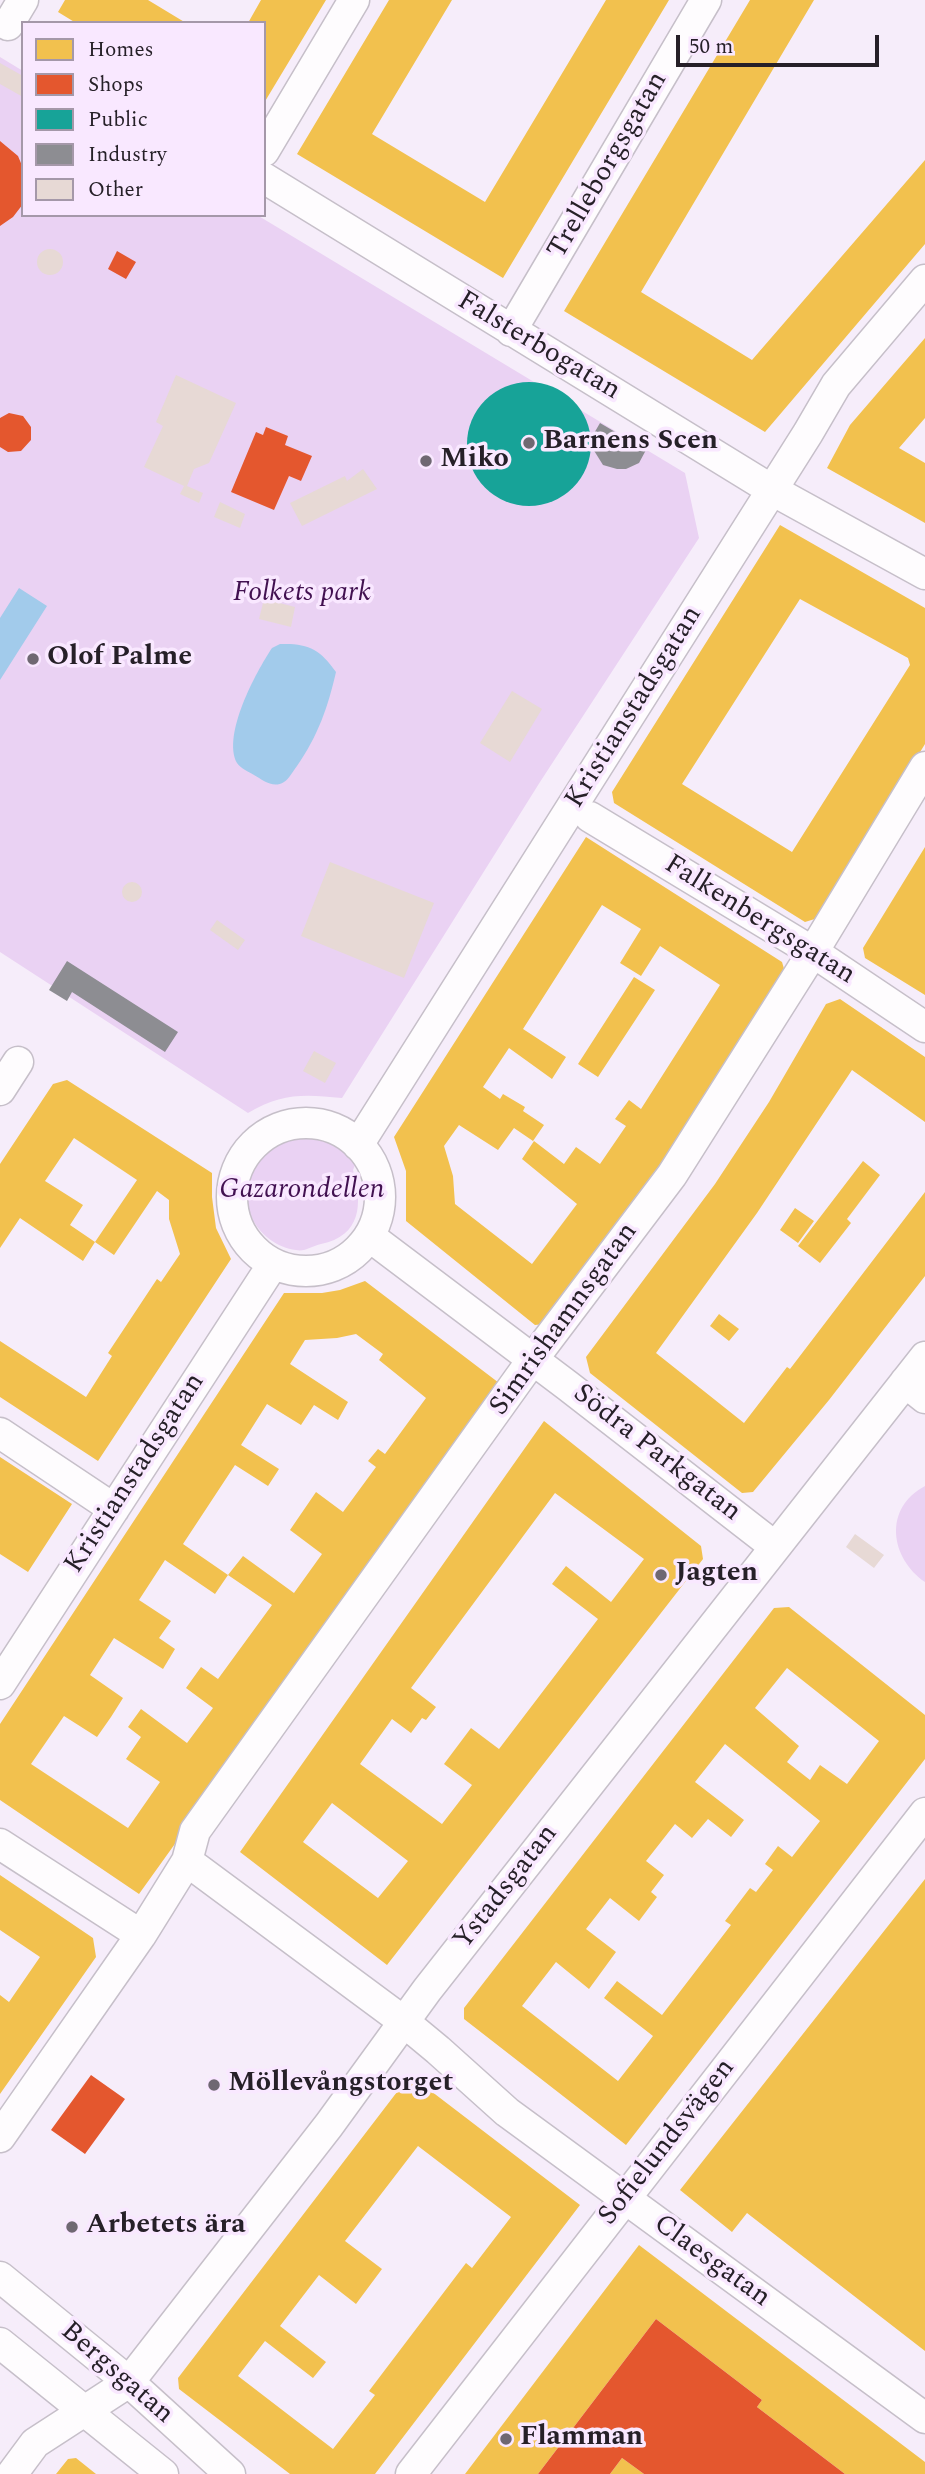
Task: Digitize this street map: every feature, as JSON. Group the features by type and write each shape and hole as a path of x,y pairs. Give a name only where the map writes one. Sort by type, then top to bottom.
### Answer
{"street":[{"path":"10,27 23,0"},
{"path":"266,148 354,0"},
{"name":"Trelleborgsgatan","path":"511,331 706,0"},
{"name":"Falsterbogatan","path":"266,179 772,490 925,574"},
{"name":"Kristianstadsgatan","path":"358,1144 836,385 925,280"},
{"name":"Simrishamnsgatan","path":"187,1861 195,1830 533,1359 672,1175 813,952 925,767"},
{"name":"Falkenbergsgatan","path":"590,817 813,952 925,1027"},
{"path":"0,1090 18,1062"},
{"path":"297,1124 330,1127 345,1134 358,1144 376,1173 380,1199 377,1220 369,1236 355,1254 327,1269 291,1270 273,1264 246,1242 232,1209 233,1183 243,1158 266,1135 297,1124"},
{"name":"Södra Parkgatan","path":"369,1236 774,1546"},
{"name":"Kristianstadsgatan","path":"0,1684 273,1264"},
{"name":"Ystadsgatan","path":"12,2474 35,2443 129,2382 329,2125 403,2021 774,1546 915,1390 925,1357"},
{"path":"0,1433 114,1509"},
{"name":"Sofielundsvägen","path":"411,2474 925,1813"},
{"path":"0,1844 141,1936"},
{"path":"0,2137 141,1936 187,1861 403,2021"},
{"name":"Claesgatan","path":"403,2021 507,2112 925,2418"},
{"name":"Bergsgatan","path":"0,2277 129,2382 230,2474"},
{"name":"Bergsgatan","path":"0,2343 163,2474"}],"green space":[{"name":"Folkets park","path":"0,57 21,70 21,217 260,217 685,473 699,538 540,782 342,1098 293,1096 260,1106 248,1113 0,952"},
{"name":"Gazarondellen","path":"304,1132 333,1143 345,1152 355,1165 353,1170 358,1206 356,1217 344,1234 334,1240 299,1250 283,1247 261,1232 248,1209 246,1183 252,1162 262,1150 281,1139"},
{"path":"925,1486 925,1582 904,1560 896,1533 902,1507 912,1495"}],"water":[{"path":"19,588 47,606 0,680 0,618"},
{"path":"280,644 312,649 336,672 326,709 311,744 288,779 276,785 238,765 234,737 237,721 250,688 272,648"}],"building: Homes":[{"path":"65,0 148,0 183,21 73,21 58,12"},
{"path":"261,0 326,0 266,100 266,21 249,21"},
{"path":"389,0 452,0 372,134 485,202 606,0 669,0 503,278 297,154"},
{"path":"750,0 814,0 641,292 752,360 925,160 925,244 765,432 564,311"},
{"path":"925,338 925,418 899,448 925,463 925,523 827,468 850,425"},
{"path":"780,525 925,608 925,744 818,918 805,922 614,803 612,792","holes":["800,599 908,658 910,665 792,852 682,784"]},
{"path":"586,837 782,962 785,972 683,1138 545,1324 535,1325 406,1221 406,1171 394,1137","holes":["602,905 641,929 620,963 641,976 660,946 720,985 641,1109 629,1100 615,1119 626,1126 600,1164 576,1147 564,1164 534,1141 522,1159 577,1204 532,1264 455,1204 453,1176 444,1146 459,1125 498,1150 514,1128 533,1141 544,1125 523,1111 525,1107 503,1094 500,1099 483,1087 509,1048 552,1079 566,1057 523,1029"]},
{"path":"925,847 925,995 865,958 863,948"},
{"path":"634,977 655,990 598,1077 578,1064"},
{"path":"840,999 925,1057 925,1122 852,1070 757,1213 656,1353 744,1423 787,1367 790,1369 925,1192 925,1276 829,1400 753,1492 742,1493 590,1373 586,1357 715,1184 769,1102 826,1004"},
{"path":"67,1080 212,1173 216,1228 231,1259 98,1461 0,1397 0,1341 86,1397 112,1356 108,1353 157,1279 161,1282 180,1254 169,1219 169,1200 157,1191 114,1255 95,1242 83,1261 20,1218 0,1248 0,1164 53,1084","holes":["74,1138 137,1180 95,1242 70,1225 83,1205 45,1181"]},
{"path":"863,1161 880,1175 847,1219 851,1223 820,1263 798,1246"},
{"path":"795,1208 814,1221 798,1243 780,1230"},
{"path":"365,1281 503,1386 139,1894 0,1800 0,1724 284,1293 340,1290","holes":["356,1334 383,1354 379,1360 426,1398 385,1454 378,1449 368,1461 376,1467 343,1512 316,1492 290,1530 322,1554 294,1593 243,1556 228,1575 183,1544 235,1465 268,1486 279,1469 241,1445 267,1404 301,1425 314,1405 338,1420 348,1402 290,1364 305,1340","165,1560 215,1594 228,1575 272,1605 218,1679 201,1667 186,1688 213,1708 187,1743 141,1709 128,1727 141,1737 126,1759 160,1782 128,1828 31,1764 64,1716 97,1737 111,1717 123,1698 90,1675 114,1638 163,1669 175,1649 159,1638 171,1621 139,1600"]},
{"path":"719,1314 739,1329 729,1341 710,1326"},
{"path":"544,1421 701,1546 703,1559 387,1965 240,1852","holes":["555,1493 644,1559 611,1602 566,1566 552,1584 598,1619 499,1749 471,1728 444,1764 472,1785 442,1824 360,1764 392,1719 411,1733 422,1718 426,1720 436,1707 411,1688","332,1803 408,1861 378,1898 303,1842"]},
{"path":"0,1457 72,1504 28,1572 0,1554"},
{"path":"789,1607 925,1715 925,1759 626,2145 464,2019 464,2008 774,1608","holes":["787,1668 879,1741 847,1784 820,1765 810,1780 787,1762 799,1746 755,1708","725,1744 820,1821 792,1857 778,1846 765,1864 773,1870 756,1892 750,1888 725,1921 731,1925 662,2015 617,1981 604,1998 653,2036 618,2081 522,2006 556,1962 589,1989 616,1952 586,1929 610,1898 639,1921 657,1897 651,1892 664,1875 646,1861 675,1824 692,1838 708,1819 731,1837 744,1820 695,1782"]},
{"path":"0,1875 93,1938 96,1957 0,2094 0,1995 9,2002 40,1957 0,1930"},
{"path":"925,1879 925,2351 747,2213 732,2232 680,2190"},
{"path":"410,2075 580,2205 375,2474 290,2474 179,2389 178,2378","holes":["418,2146 511,2217 472,2268 466,2263 369,2391 375,2395 333,2449 238,2376 265,2341 313,2378 326,2362 280,2326 319,2275 356,2304 382,2269 345,2241"]},
{"path":"639,2245 925,2462 925,2474 845,2474 757,2407 762,2400 656,2319 538,2474 465,2474"},
{"path":"76,2458 96,2474 56,2474 68,2459"},
{"path":"622,2458 644,2474 610,2474"}],"building: Shops":[{"path":"0,141 18,156 21,163 21,207 13,217 0,226"},
{"path":"117,251 136,262 126,279 108,269"},
{"path":"9,413 23,416 31,427 31,440 21,451 8,452 0,447 0,418"},
{"path":"266,427 288,436 285,445 312,456 301,481 289,476 274,510 231,492 256,432 263,435"},
{"path":"91,2075 125,2099 85,2154 51,2130"},
{"path":"656,2319 762,2400 757,2407 845,2474 644,2474 622,2458 610,2474 538,2474"}],"building: Public":[{"name":"Barnens Scen","path":"529,382 553,387 573,400 586,420 591,444 586,468 573,488 553,501 529,506 505,501 485,488 472,468 467,444 472,420 485,400 505,387"}],"building: Industry":[{"path":"600,423 646,450 639,463 626,469 603,465 593,449 593,435"},
{"path":"67,961 178,1032 165,1052 72,992 67,1001 49,990"}],"building: Other":[{"path":"0,63 21,75 21,96 0,84"},
{"path":"50,249 59,253 63,262 59,271 50,275 41,271 37,262 41,253"},
{"path":"176,375 236,403 209,463 194,469 187,486 203,493 199,503 180,494 184,486 144,467 163,426 156,422"},
{"path":"363,469 377,489 302,526 290,503 345,476 347,481"},
{"path":"220,502 245,514 240,528 214,517"},
{"path":"264,599 295,607 291,627 259,619"},
{"path":"512,691 542,709 510,762 480,743"},
{"path":"330,862 434,903 404,978 301,936"},
{"path":"132,882 139,885 142,892 139,899 132,902 125,899 122,892 125,885"},
{"path":"217,920 245,940 238,950 210,930"},
{"path":"314,1051 336,1063 325,1083 303,1071"},
{"path":"855,1534 884,1555 874,1568 846,1547"}],"place":[{"name":"Barnens Scen","path":"529,443"},
{"name":"Miko","path":"426,461"},
{"name":"Olof Palme","path":"33,659"},
{"name":"Jagten","path":"661,1575"},
{"name":"Möllevångstorget","path":"214,2085"},
{"name":"Arbetets ära","path":"72,2227"},
{"name":"Flamman","path":"506,2439"}]}
